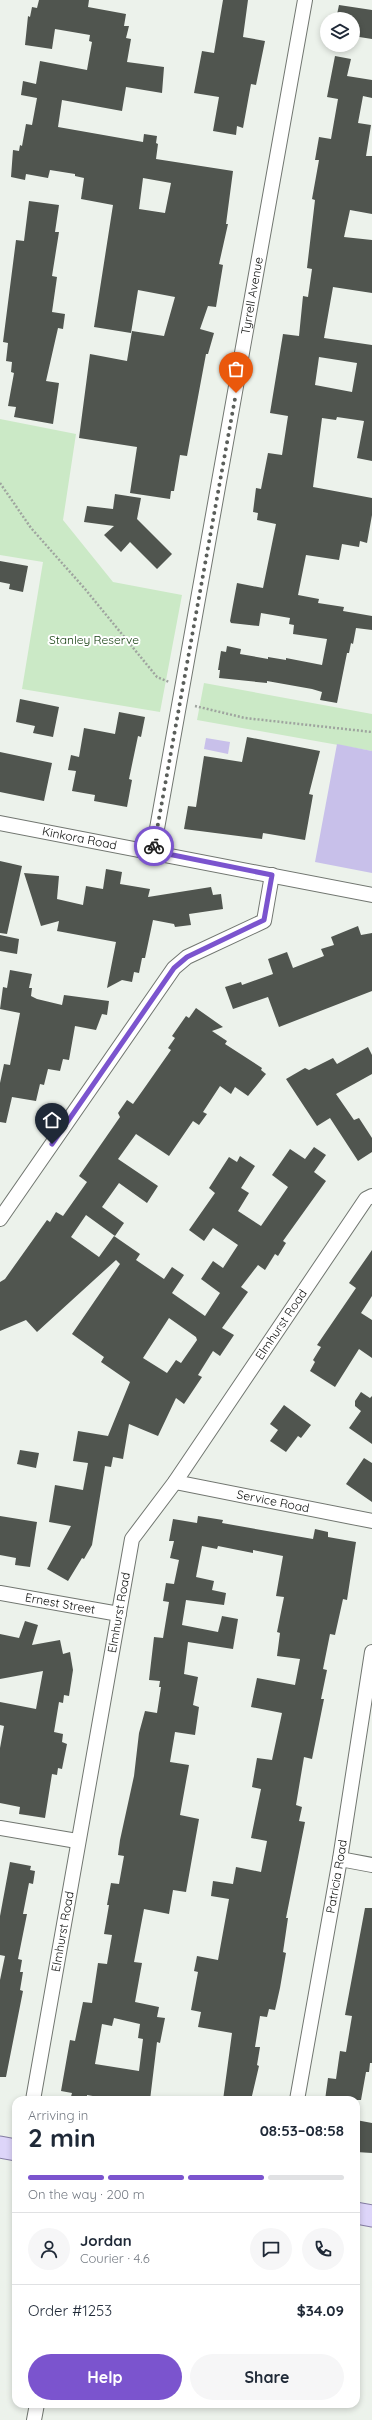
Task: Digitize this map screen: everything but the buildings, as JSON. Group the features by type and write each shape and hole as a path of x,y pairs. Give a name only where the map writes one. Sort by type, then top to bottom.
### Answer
{"main road":[{"path":"0,2147 12,2149"},
{"path":"360,2214 372,2216"}],"street":[{"name":"Tyrrell Avenue","path":"153,851 183,697 305,0"},
{"name":"Kinkora Road","path":"0,823 153,851 372,895"},
{"path":"0,1219 174,968 187,957 264,920 272,875"},
{"name":"Elmhurst Road","path":"34,2096 77,1841 120,1614 132,1539 175,1482 366,1199 372,1196"},
{"name":"Service Road","path":"175,1482 372,1521"},
{"name":"Ernest Street","path":"0,1593 120,1614"},
{"name":"Patricia Road","path":"298,2096 340,1859 372,1652"},
{"path":"0,1828 77,1841"},
{"path":"340,1859 372,1865"},
{"path":"34,2420 36,2408"}],"path":[{"path":"0,483 31,528 85,589 157,677 168,681 183,697 198,708 245,718 372,732"}],"green space":[{"name":"Stanley Reserve","path":"0,419 76,434 63,520 113,582 182,595 160,712 22,689 43,562 0,555"},
{"path":"204,683 372,714 372,751 197,720"}],"shaded area":[{"path":"206,738 230,742 228,754 204,749"},
{"path":"337,744 372,751 372,873 315,862"}],"way so far":[{"path":"154,846 183,697 236,393"}],"route":[{"path":"52,1144 155,993 174,968 187,957 264,920 272,875 153,851 154,846"}]}
